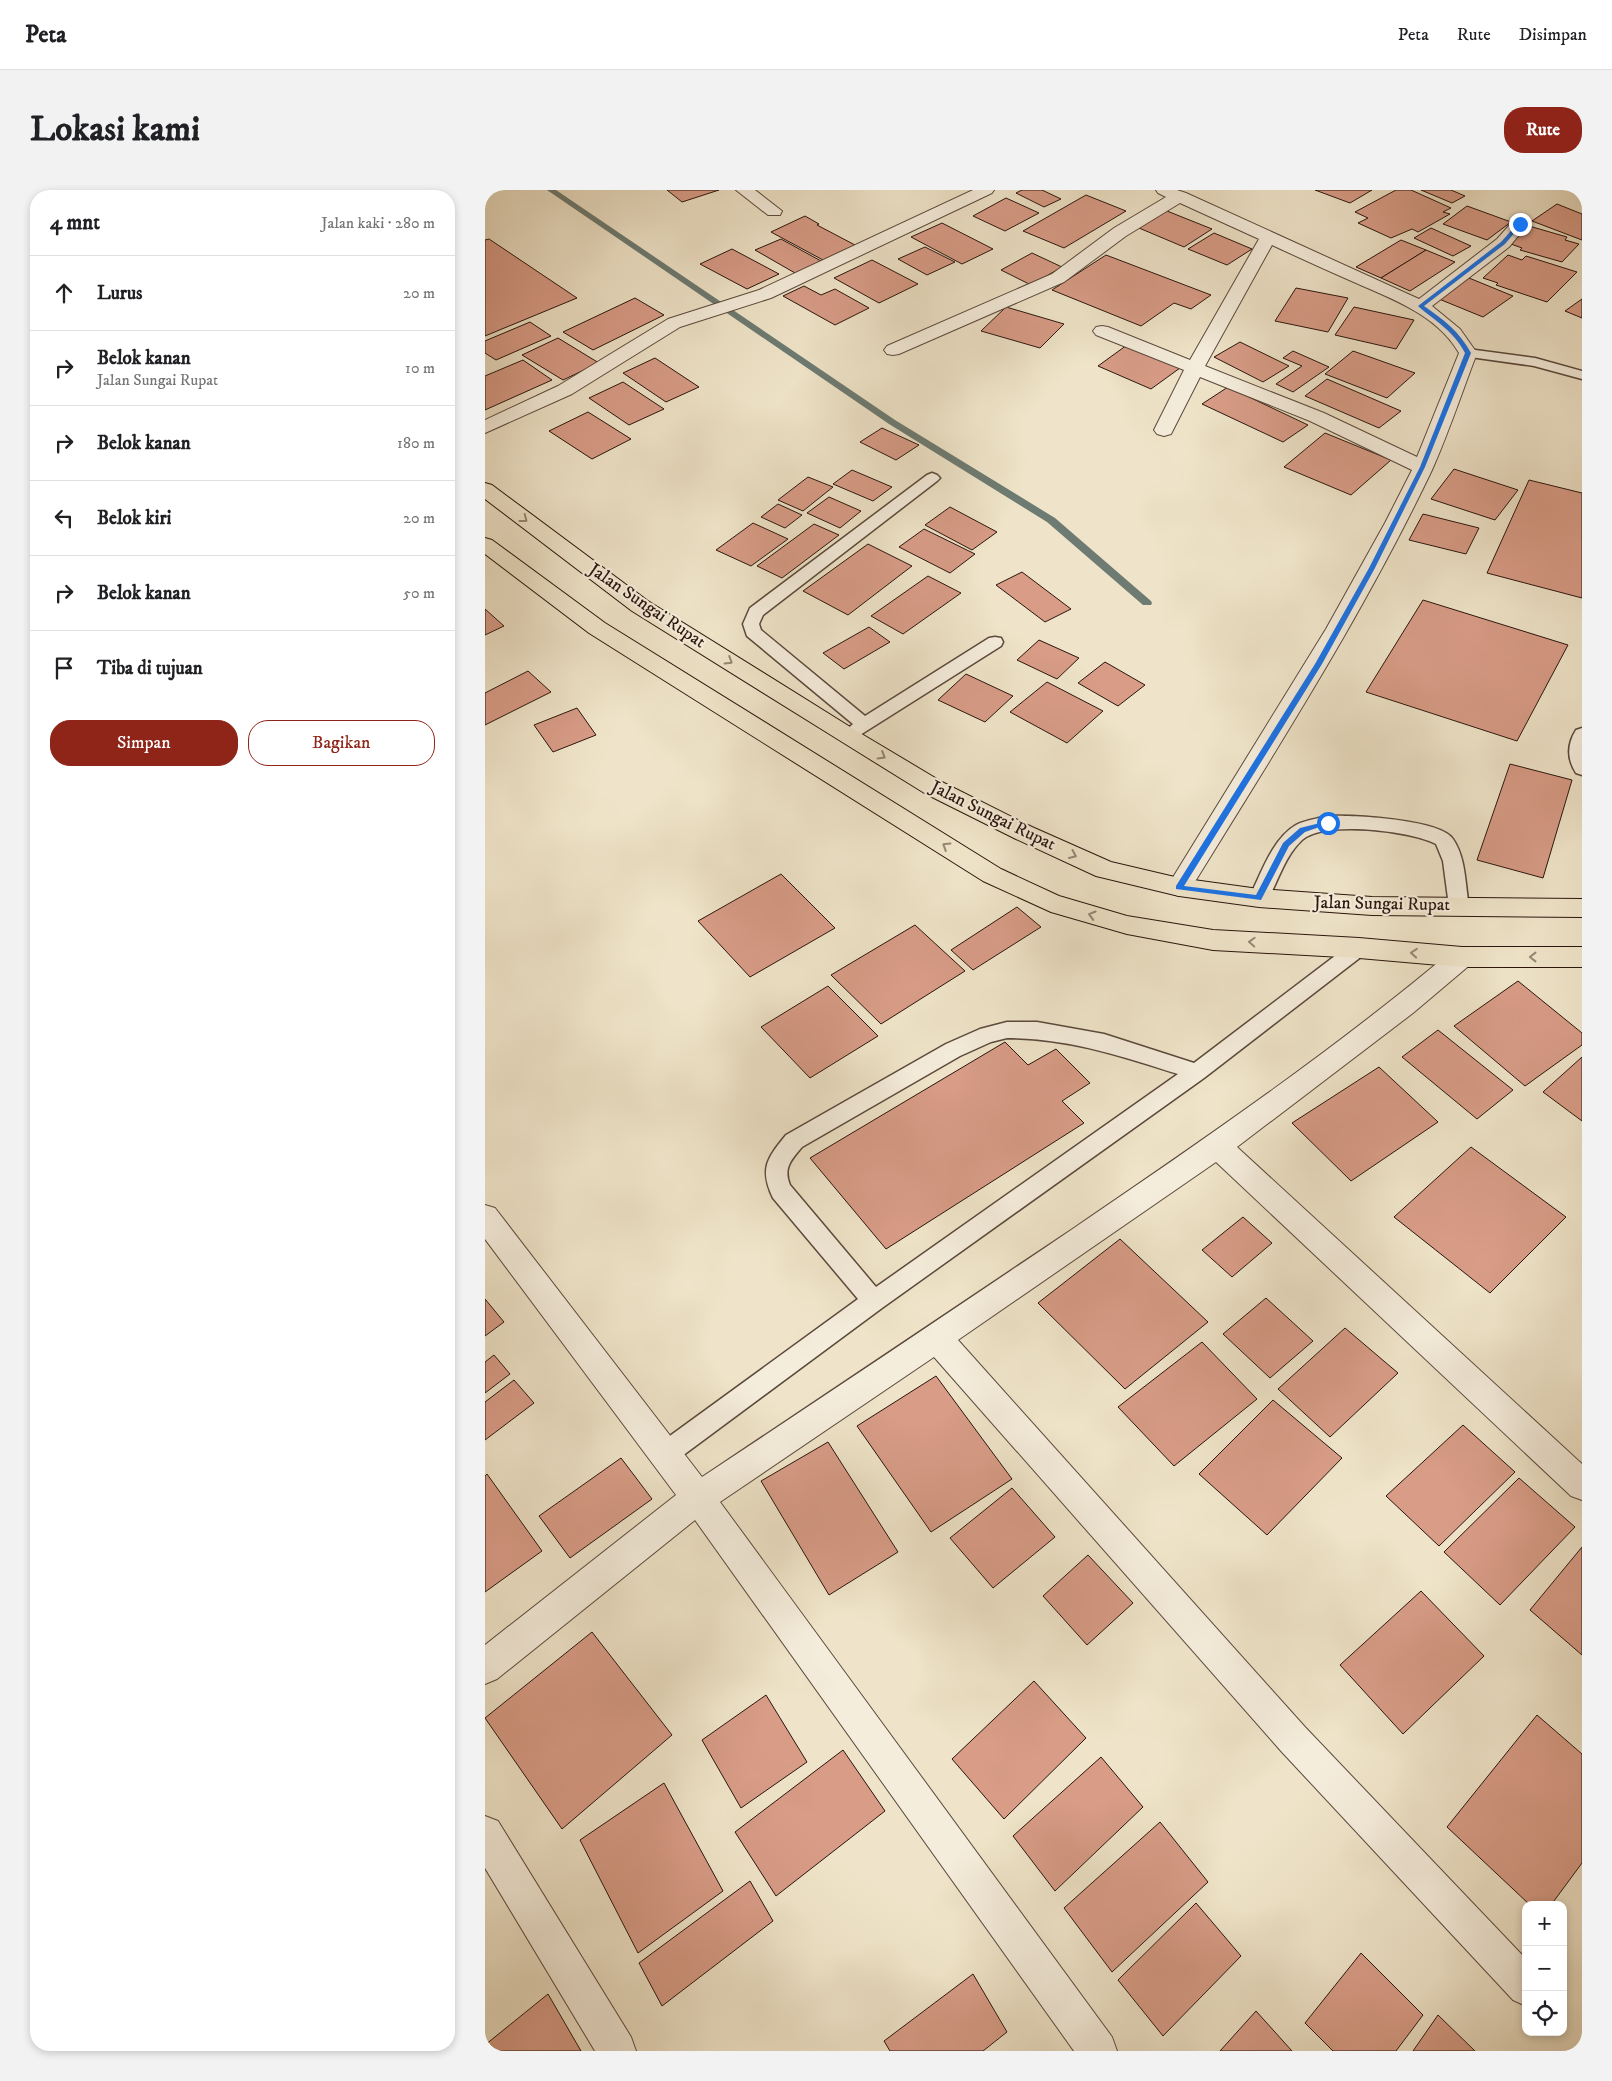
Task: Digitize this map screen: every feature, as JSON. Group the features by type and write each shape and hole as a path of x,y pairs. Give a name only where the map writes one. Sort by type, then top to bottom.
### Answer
{"main road":[{"name":"Jalan Sungai Rupat","path":"485,489 618,617 992,874 1051,903 1127,925 1213,940 1359,948 1463,957 1582,957"},
{"name":"Jalan Sungai Rupat","path":"485,544 618,617 856,730 934,788 1024,833 1105,870 1179,888 1259,898 1372,906 1582,908"}],"street":[{"path":"744,190 774,211"},
{"path":"485,427 565,390 674,323 765,294 986,190"},
{"path":"893,350 1058,278 1172,193 1421,306 1444,322 1462,341 1468,353 1423,467 1372,568 1319,664 1179,888"},
{"path":"1421,306 1503,243 1520,224"},
{"path":"1164,430 1195,367 1269,238"},
{"path":"1101,331 1317,417 1423,467"},
{"path":"485,1667 698,1498 937,1338 1217,1146 1404,1006 1463,957"},
{"path":"1217,1146 1582,1485"},
{"path":"485,1217 698,1498 1098,2051"},
{"path":"937,1338 1293,1739 1522,1983"},
{"path":"485,1834 617,2051"}],"lane":[{"path":"1468,353 1535,362 1582,376"},
{"path":"932,478 756,612 752,618 753,632 856,730 995,642"},
{"path":"1582,734 1577,750 1582,769"},
{"path":"1259,898 1286,845 1302,830 1328,823 1359,823 1431,833 1444,840 1450,849 1459,906"},
{"path":"665,1454 874,1301 1197,1072 1359,948"},
{"path":"874,1301 781,1192 775,1178 775,1169 780,1158 794,1140 953,1050 987,1035 1007,1030 1037,1030 1104,1042 1197,1072"}],"building":[{"path":"667,190 719,190 682,202"},
{"path":"1022,190 1042,190 1061,199 1044,207 1016,193"},
{"path":"1315,190 1372,190 1350,203"},
{"path":"1396,190 1411,190 1451,208 1443,212 1450,214 1418,232 1412,229 1391,238 1358,223 1368,218 1355,212"},
{"path":"1421,190 1451,190 1465,196 1452,203"},
{"path":"1086,195 1126,211 1064,248 1023,231"},
{"path":"1006,198 1039,213 1005,231 973,216"},
{"path":"1557,204 1582,214 1582,240 1532,221"},
{"path":"1467,206 1511,222 1487,240 1443,224"},
{"path":"1167,211 1212,229 1184,247 1139,228"},
{"path":"805,216 819,224 817,225 855,245 823,260 771,232"},
{"path":"942,223 993,249 962,264 911,237"},
{"path":"1529,226 1567,237 1565,240 1579,244 1562,262 1520,250 1522,248 1511,244"},
{"path":"1431,228 1471,246 1453,256 1414,238"},
{"path":"1214,233 1252,249 1227,265 1188,249"},
{"path":"489,239 577,298 485,336 485,240"},
{"path":"781,239 821,261 795,273 755,250"},
{"path":"1401,240 1426,250 1381,278 1356,267"},
{"path":"925,247 955,262 927,275 898,259"},
{"path":"732,249 779,274 747,289 700,264"},
{"path":"1426,250 1455,262 1410,291 1381,278"},
{"path":"1032,253 1062,267 1031,285 1001,270"},
{"path":"1106,255 1211,295 1191,309 1174,303 1141,326 1052,290"},
{"path":"1508,255 1522,260 1526,256 1577,272 1547,302 1496,285 1498,283 1483,278"},
{"path":"872,260 918,284 879,303 834,278"},
{"path":"1469,278 1513,296 1483,317 1439,299"},
{"path":"804,286 821,295 835,289 869,308 835,325 783,296"},
{"path":"1296,288 1348,298 1328,332 1275,321"},
{"path":"635,298 664,315 593,350 563,332"},
{"path":"1582,299 1582,318 1565,311"},
{"path":"1006,307 1064,324 1040,348 981,331"},
{"path":"1354,307 1414,320 1396,349 1335,335"},
{"path":"530,322 551,336 496,360 485,353 485,341"},
{"path":"558,338 599,363 563,380 522,355"},
{"path":"1240,342 1289,366 1263,382 1214,357"},
{"path":"1127,345 1180,368 1151,389 1098,366"},
{"path":"1293,351 1329,367 1293,392 1276,384 1302,366 1283,358"},
{"path":"1353,351 1415,373 1387,398 1325,374"},
{"path":"655,358 699,387 666,402 623,373"},
{"path":"523,360 552,380 485,410 485,376"},
{"path":"1327,379 1401,411 1379,428 1305,396"},
{"path":"623,382 664,409 629,425 589,398"},
{"path":"1228,387 1308,425 1283,442 1202,404"},
{"path":"588,412 631,439 592,459 549,431"},
{"path":"882,428 919,445 896,460 860,442"},
{"path":"1325,433 1391,460 1351,495 1284,467"},
{"path":"1454,469 1518,490 1495,520 1431,499"},
{"path":"852,470 892,487 873,501 833,484"},
{"path":"808,477 833,487 803,511 778,500"},
{"path":"1529,480 1582,493 1582,598 1487,573"},
{"path":"829,497 861,511 840,528 807,513"},
{"path":"778,504 802,515 785,528 761,517"},
{"path":"950,507 997,532 972,550 925,525"},
{"path":"1423,514 1479,528 1466,554 1409,540"},
{"path":"753,523 788,539 751,566 716,550"},
{"path":"814,524 839,535 782,578 757,566"},
{"path":"924,529 975,554 950,573 899,547"},
{"path":"868,544 912,566 848,615 803,591"},
{"path":"1022,572 1071,609 1045,622 996,585"},
{"path":"928,576 961,593 903,634 871,616"},
{"path":"1423,600 1568,645 1517,741 1366,692"},
{"path":"485,609 504,626 485,635"},
{"path":"869,627 890,642 844,669 823,653"},
{"path":"1039,640 1079,658 1057,679 1017,660"},
{"path":"1105,662 1145,685 1118,706 1078,683"},
{"path":"528,671 551,692 485,725 485,693"},
{"path":"966,674 1013,696 985,722 938,700"},
{"path":"1047,682 1103,711 1067,743 1010,712"},
{"path":"577,708 596,735 553,752 534,725"},
{"path":"1510,764 1572,780 1543,878 1477,860"},
{"path":"781,874 835,928 750,977 698,921"},
{"path":"1017,907 1041,927 973,970 951,950"},
{"path":"915,925 965,971 881,1024 831,975"},
{"path":"1518,981 1582,1033 1582,1045 1525,1086 1454,1026"},
{"path":"828,986 878,1036 810,1078 761,1027"},
{"path":"1438,1030 1513,1090 1477,1119 1402,1057"},
{"path":"1005,1042 1028,1065 1056,1049 1090,1083 1062,1101 1084,1123 886,1249 810,1158"},
{"path":"1582,1057 1582,1121 1543,1092"},
{"path":"1379,1067 1438,1122 1351,1181 1292,1123"},
{"path":"1471,1147 1566,1217 1490,1293 1394,1217"},
{"path":"1243,1217 1272,1243 1232,1277 1202,1250"},
{"path":"1120,1239 1208,1322 1125,1389 1038,1303"},
{"path":"1266,1298 1313,1341 1270,1378 1223,1334"},
{"path":"485,1299 504,1322 485,1336"},
{"path":"1345,1328 1398,1373 1330,1437 1278,1389"},
{"path":"1202,1342 1257,1399 1174,1466 1118,1407"},
{"path":"494,1355 510,1374 485,1393 485,1362"},
{"path":"936,1376 1012,1479 931,1532 857,1426"},
{"path":"514,1380 534,1403 485,1440 485,1402"},
{"path":"1273,1400 1342,1458 1267,1535 1199,1474"},
{"path":"1463,1425 1515,1472 1439,1546 1386,1496"},
{"path":"828,1442 898,1552 829,1595 761,1481"},
{"path":"621,1458 652,1499 570,1558 539,1516"},
{"path":"487,1474 542,1551 485,1592 485,1476"},
{"path":"1519,1478 1575,1527 1500,1605 1444,1552"},
{"path":"1012,1488 1055,1537 993,1588 950,1538"},
{"path":"1582,1547 1582,1655 1530,1610"},
{"path":"1088,1555 1133,1603 1087,1645 1043,1596"},
{"path":"1421,1591 1484,1656 1403,1734 1340,1665"},
{"path":"592,1632 672,1735 562,1829 485,1718"},
{"path":"1034,1681 1086,1738 1004,1819 952,1759"},
{"path":"766,1695 807,1762 741,1808 702,1740"},
{"path":"1537,1715 1582,1754 1582,1863 1554,1901 1526,1901 1447,1827"},
{"path":"843,1750 885,1811 776,1896 735,1832"},
{"path":"1101,1757 1143,1807 1055,1891 1013,1836"},
{"path":"664,1783 723,1891 638,1953 580,1840"},
{"path":"1160,1822 1208,1882 1112,1972 1064,1908"},
{"path":"750,1881 773,1921 662,2006 639,1963"},
{"path":"1196,1903 1241,1956 1163,2036 1118,1980"},
{"path":"1361,1953 1423,2015 1396,2051 1333,2051 1305,2023"},
{"path":"973,1974 1007,2032 983,2051 890,2051 884,2041"},
{"path":"548,1994 581,2051 485,2051 485,2045"},
{"path":"1256,2011 1292,2051 1220,2051"},
{"path":"1438,2015 1475,2051 1413,2051"}],"waterway":[{"path":"551,190 892,422 1051,520 1147,603"}],"route":[{"path":"1328,823 1302,830 1286,845 1259,898 1179,888 1319,664 1372,568 1423,467 1468,353 1462,341 1444,322 1421,306 1503,243 1520,224"}]}
